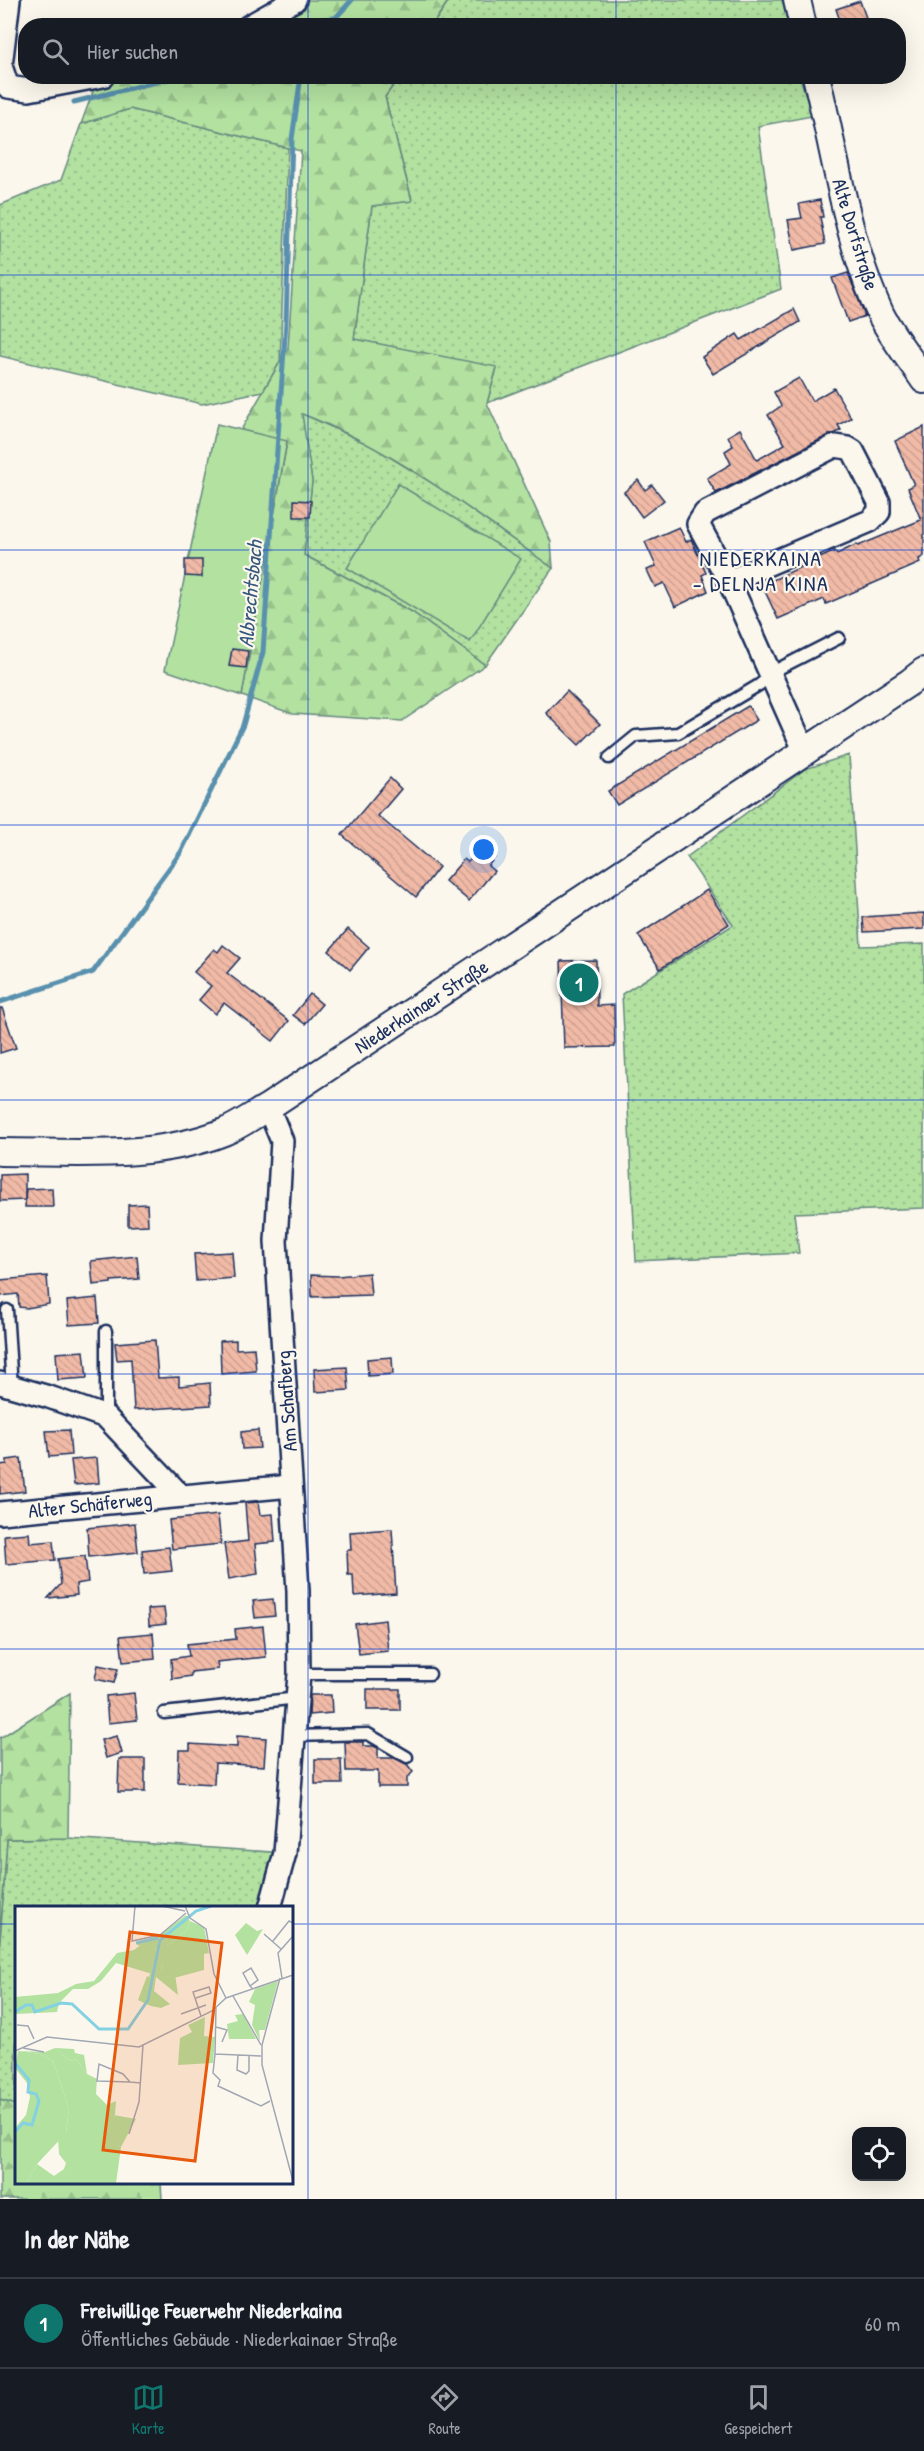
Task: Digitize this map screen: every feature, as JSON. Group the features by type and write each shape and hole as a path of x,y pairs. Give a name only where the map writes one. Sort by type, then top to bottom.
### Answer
{"street":[{"path":"9,0 1,66 8,87 29,90 61,84"},
{"path":"263,18 295,0"},
{"path":"797,0 801,18"},
{"name":"Alte Dorfstraße","path":"818,84 843,204 866,278 882,316 924,380"},
{"path":"729,581 870,521 879,512 879,502 853,451 835,446 705,513 698,524 729,581 806,752"},
{"name":"Niederkainaer Straße","path":"0,1152 111,1152 160,1149 226,1131 268,1107 806,752 924,671"},
{"name":"Am Schafberg","path":"268,1107 282,1141 276,1241 298,1591 299,1674 285,1853 271,1906"},
{"name":"Alter Schäferweg","path":"6,1385 106,1417 180,1495"},
{"name":"Alter Schäferweg","path":"0,1513 291,1486"}],"lane":[{"path":"609,758 636,736 678,733 759,685 780,668 839,638"},
{"path":"6,1385 7,1310"},
{"path":"106,1331 106,1417"},
{"path":"299,1674 430,1674"},
{"path":"164,1713 298,1698"},
{"path":"295,1736 368,1734 406,1756"}],"green space":[{"path":"295,0 449,0 437,18 263,18"},
{"path":"449,0 782,0 786,18 437,18"},
{"path":"96,84 394,84 385,97 412,201 372,206 354,339 497,367 487,403 551,542 553,568 401,463 336,428 302,414 312,481 304,555 412,612 485,665 402,721 293,714 242,696 287,442 241,430 288,348 301,151 130,109 81,124"},
{"path":"394,84 802,84 812,116 758,126 781,289 487,403 497,368 354,339 372,206 412,200 385,97"},
{"path":"130,109 288,148 280,362 263,391 202,404 0,356 0,205 61,180 81,124"},
{"path":"301,413 372,446 440,488 553,568 485,665 412,612 304,555 312,481"},
{"path":"217,424 287,441 242,696 165,670"},
{"path":"398,484 521,559 470,642 347,568"},
{"path":"849,755 861,946 924,944 924,1208 794,1213 799,1253 636,1261 622,994 733,925 687,857 805,769"},
{"path":"70,1693 68,1838 7,1839 0,1940 0,1738"},
{"path":"68,1838 285,1853 265,1906 15,1906 15,2105 0,2100 0,1940 7,1839"},
{"path":"0,2100 15,2105 15,2184 161,2184 162,2199 0,2199"}],"building":[{"path":"860,1 866,18 839,18 836,9"},
{"path":"820,200 823,217 820,217 825,244 794,250 788,220 802,218 799,204"},
{"path":"848,273 865,316 848,322 832,278"},
{"path":"794,309 800,322 713,374 702,357 737,334 741,340"},
{"path":"799,378 812,401 834,388 851,418 838,425 841,430 836,433 716,493 707,478 731,464 725,451 733,446 728,436 740,429 757,460 785,444 768,415 781,406 774,392"},
{"path":"924,427 924,556 919,559 920,563 826,604 824,599 778,619 762,585 835,551 837,554 921,520 908,488 914,485 895,441"},
{"path":"638,480 645,490 652,485 664,500 642,517 624,492"},
{"path":"294,500 311,501 310,517 294,517"},
{"path":"679,527 686,542 691,539 706,573 702,575 708,591 675,607 664,583 655,587 647,570 656,566 645,542"},
{"path":"185,560 202,560 202,577 185,576"},
{"path":"232,649 248,651 246,668 229,666"},
{"path":"567,691 600,724 579,745 546,713"},
{"path":"748,706 757,720 617,805 608,791"},
{"path":"390,778 401,789 378,816 439,867 416,897 342,835"},
{"path":"483,847 495,857 488,866 494,871 469,901 445,881 464,859 468,862"},
{"path":"707,890 729,924 660,969 638,935"},
{"path":"924,913 924,929 864,932 863,917"},
{"path":"348,929 369,947 350,970 329,951"},
{"path":"223,945 240,958 227,973 289,1021 273,1041 224,1003 215,1014 199,1000 211,986 194,972 214,949 218,952"},
{"path":"596,960 597,1006 614,1005 615,1047 564,1048 561,961"},
{"path":"310,994 322,1004 305,1024 293,1015"},
{"path":"0,1008 2,1008 16,1048 0,1053"},
{"path":"25,1174 25,1200 0,1201 0,1175"},
{"path":"52,1188 53,1207 25,1207 26,1189"},
{"path":"147,1204 148,1225 128,1226 128,1205"},
{"path":"232,1252 234,1278 196,1281 194,1254"},
{"path":"137,1256 139,1279 93,1285 91,1261"},
{"path":"369,1273 371,1295 312,1297 311,1275 338,1276"},
{"path":"47,1276 49,1304 19,1307 18,1294 1,1296 0,1280"},
{"path":"97,1298 99,1323 69,1325 67,1301"},
{"path":"155,1340 158,1378 179,1377 179,1386 210,1383 211,1405 134,1410 131,1359 117,1360 115,1343"},
{"path":"236,1340 236,1349 254,1348 256,1371 221,1374 220,1341"},
{"path":"84,1351 87,1378 58,1380 56,1353"},
{"path":"392,1357 393,1374 368,1376 367,1359"},
{"path":"347,1367 349,1390 315,1392 314,1369"},
{"path":"69,1430 71,1455 49,1457 46,1431"},
{"path":"258,1430 260,1448 242,1449 241,1432"},
{"path":"21,1458 25,1491 0,1494 0,1465 7,1464 7,1460"},
{"path":"97,1458 99,1483 74,1485 71,1460"},
{"path":"258,1502 260,1515 273,1514 275,1542 255,1544 258,1574 229,1579 224,1544 248,1541 245,1503"},
{"path":"218,1515 221,1544 172,1549 169,1520"},
{"path":"135,1523 138,1552 89,1557 87,1528"},
{"path":"392,1529 396,1593 354,1596 353,1575 348,1575 347,1550 351,1550 350,1532"},
{"path":"29,1533 30,1543 53,1541 55,1560 6,1564 4,1535"},
{"path":"169,1547 172,1571 144,1574 142,1550"},
{"path":"85,1556 88,1582 76,1584 77,1595 48,1598 61,1584 58,1559"},
{"path":"273,1599 275,1616 255,1618 253,1601"},
{"path":"164,1608 166,1624 149,1626 148,1609"},
{"path":"385,1620 388,1651 359,1654 355,1624"},
{"path":"263,1626 266,1657 217,1662 218,1669 191,1672 191,1676 172,1679 171,1659 189,1656 187,1644 236,1639 235,1629"},
{"path":"153,1633 155,1659 123,1662 120,1636"},
{"path":"98,1665 118,1669 114,1683 95,1679"},
{"path":"367,1689 400,1689 400,1710 367,1710"},
{"path":"134,1693 137,1720 108,1723 106,1696"},
{"path":"310,1695 331,1695 332,1713 309,1715"},
{"path":"117,1736 122,1753 106,1758 101,1740"},
{"path":"237,1736 266,1738 264,1766 215,1763 214,1784 178,1782 179,1750 190,1750 190,1744 237,1747"},
{"path":"345,1742 363,1742 363,1746 378,1748 378,1758 394,1758 407,1764 413,1772 407,1778 407,1787 378,1787 378,1771 346,1771"},
{"path":"119,1759 145,1759 145,1792 118,1792"},
{"path":"315,1759 341,1759 342,1784 315,1784"}],"waterway":[{"name":"Albrechtsbach","path":"335,18 352,0"},
{"path":"74,102 147,84"},
{"name":"Albrechtsbach","path":"0,1002 93,972 181,852 243,725 263,652 286,321 292,139 300,84"}],"place":[{"name":"Freiwillige Feuerwehr Niederkaina","path":"579,983"}],"district":[{"name":"NIEDERKAINA - DELNJA KINA","path":"761,570"}]}
